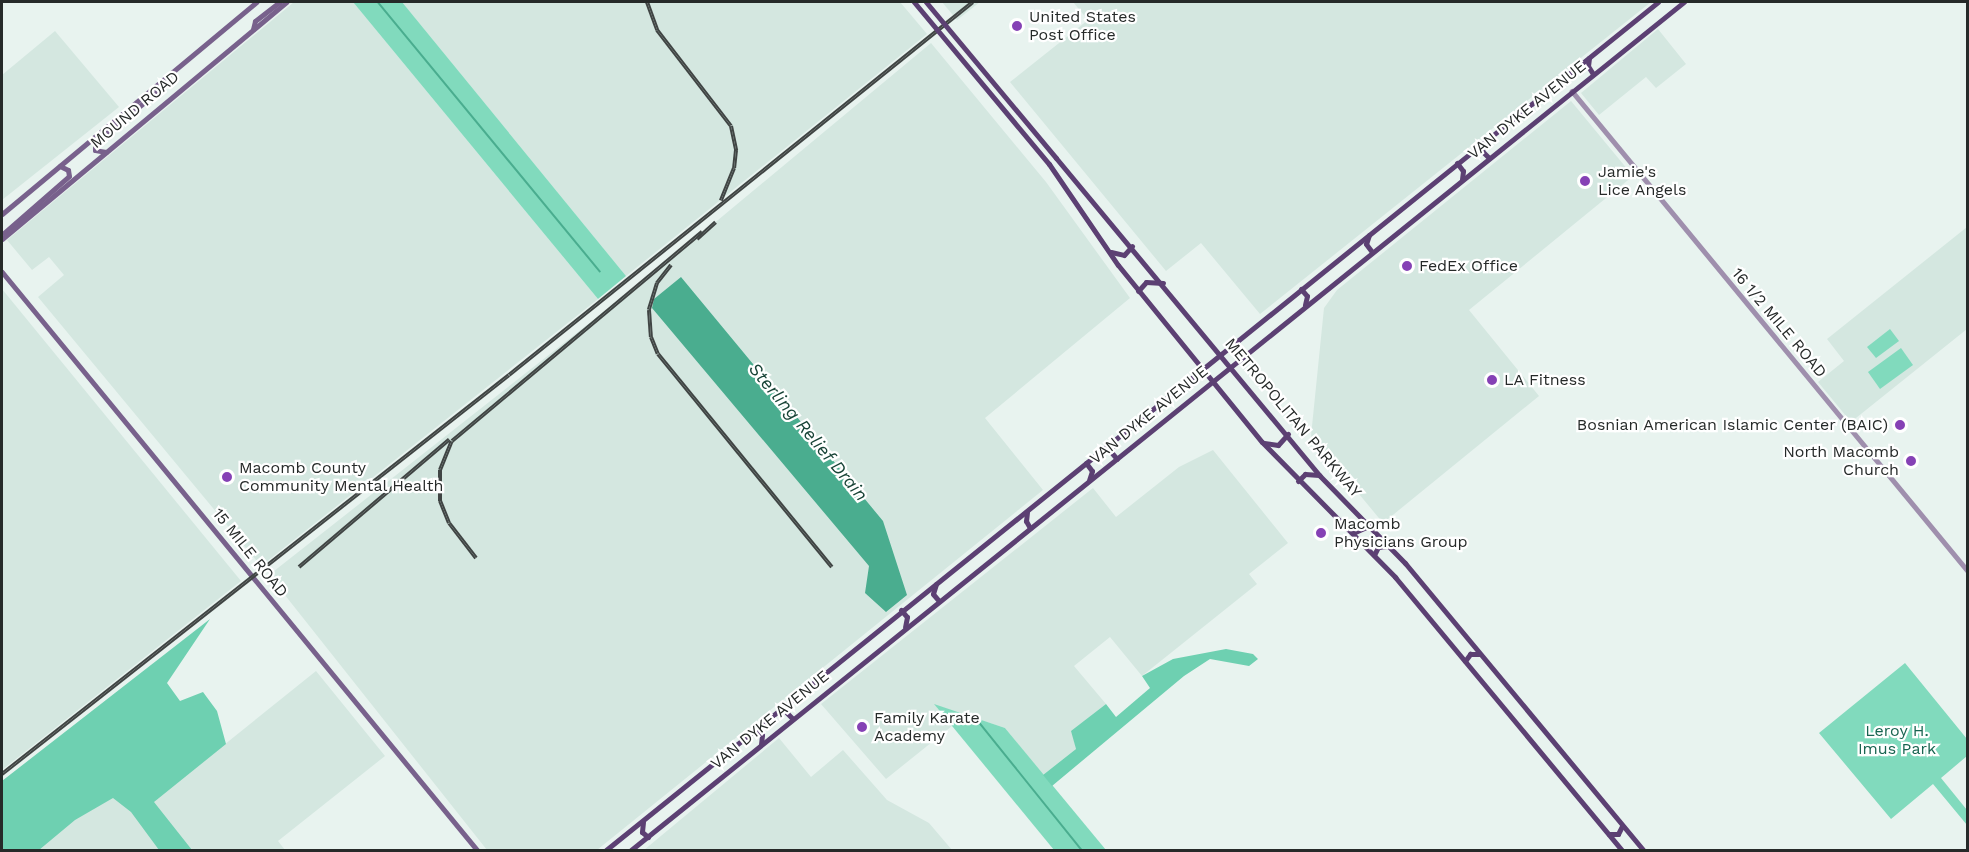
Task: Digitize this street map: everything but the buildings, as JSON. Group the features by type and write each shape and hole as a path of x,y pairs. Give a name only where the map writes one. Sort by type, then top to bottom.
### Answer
{"main road":[{"name":"MOUND ROAD","path":"2,214 255,2"},
{"path":"254,29 255,21 279,2"},
{"name":"MOUND ROAD","path":"2,238 286,2"},
{"name":"METROPOLITAN PARKWAY","path":"914,2 1049,164 1138,291 1202,369 1298,481 1374,555 1622,850"},
{"name":"METROPOLITAN PARKWAY","path":"926,2 1232,365 1320,476 1388,546 1643,850"},
{"name":"VAN DYKE AVENUE","path":"606,850 1658,2"},
{"name":"VAN DYKE AVENUE","path":"631,850 1684,2"},
{"path":"1590,56 1588,66 1593,74"},
{"path":"106,152 95,150 95,142 157,92 159,82"},
{"path":"1484,141 1482,151 1489,158"},
{"path":"1457,163 1463,171 1461,180"},
{"path":"2,238 69,176 68,170 60,166"},
{"path":"1370,233 1366,244 1372,252"},
{"path":"1109,252 1124,255 1132,246"},
{"name":"15 MILE ROAD","path":"2,272 477,850"},
{"path":"1138,291 1146,282 1164,284"},
{"path":"1301,289 1307,296 1305,307"},
{"path":"1263,442 1278,445 1288,434"},
{"path":"1116,438 1111,452 1117,459"},
{"path":"1086,463 1092,471 1089,481"},
{"path":"1298,481 1305,474 1320,476"},
{"path":"1030,508 1025,518 1030,528"},
{"path":"1352,532 1362,532 1369,526"},
{"path":"1374,555 1378,548 1388,546"},
{"path":"937,582 933,594 939,601"},
{"path":"901,610 907,616 904,628"},
{"path":"1465,661 1470,654 1480,655"},
{"path":"789,701 787,710 794,719"},
{"path":"756,728 762,735 760,745"},
{"path":"644,820 642,829 648,837"},
{"path":"1608,833 1617,834 1622,826"},
{"path":"615,843 620,849"}],"street":[{"name":"16 1/2 MILE ROAD","path":"1572,91 1968,571"}],"shaded area":[{"path":"294,2 353,2 598,299 261,566 38,297 64,275 49,257 32,270 7,240"},
{"path":"402,2 900,2 927,34 626,276"},
{"path":"942,2 980,2 957,20"},
{"path":"1073,2 1651,2 1260,314 1201,243 1166,271 1010,82 1088,20"},
{"path":"1658,29 1686,64 1656,88 1646,77 1599,115 1581,93"},
{"path":"55,31 119,107 2,200 2,75"},
{"path":"931,43 1046,182 1130,298 985,418 1043,490 597,850 487,850 269,575 676,255"},
{"path":"1571,101 1633,176 1469,310 1539,396 1383,523 1311,436 1324,308 1337,290"},
{"path":"1967,227 1967,329 1851,422 1818,382 1844,361 1827,339"},
{"path":"2,289 241,581 2,770"},
{"path":"1213,450 1288,543 1249,574 1257,584 1142,676 1110,637 1074,666 1106,704 1072,731 1076,749 1043,775 1005,728 935,705 952,726 886,779 821,704 1093,488 1116,517 1179,467"},
{"path":"210,619 167,683 180,701 203,692 217,711 226,744 154,802 192,850 159,850 131,812 113,798 75,820 39,850 2,850 2,781"},
{"path":"1226,649 1253,654 1258,659 1249,666 1210,659 1184,676 1052,786 1043,775 1076,749 1071,731 1106,704 1116,717 1150,688 1142,676 1173,659"},
{"path":"316,671 385,756 278,841 285,850 2,850 114,755 153,802"},
{"path":"779,738 811,777 843,750 887,800 929,823 952,850 644,850"}],"green space":[{"path":"353,2 402,2 626,276 598,299"},
{"path":"1890,329 1899,341 1876,358 1867,347"},
{"path":"1901,348 1913,365 1880,389 1868,372"},
{"name":"Leroy H. Imus Park","path":"1905,663 1967,739 1967,756 1941,778 1967,810 1967,825 1933,784 1891,819 1819,733"},
{"path":"934,704 1005,728 1106,850 1054,850"}],"water":[{"path":"681,277 883,521 907,595 886,612 865,593 869,566 652,308 654,299"}],"waterway":[{"name":"Sterling Relief Drain","path":"378,2 600,271"},
{"name":"Sterling Relief Drain","path":"979,722 1082,850"}],"railway":[{"path":"647,2 657,30 731,126 736,150 734,168 721,200"},
{"path":"2,774 509,375 973,2"},
{"path":"697,239 716,222"},
{"path":"476,558 449,523 440,501 440,470 452,441 702,232"},
{"path":"671,265 657,283 649,310 651,337 658,354 832,567"},
{"path":"299,567 449,440"}],"place":[{"name":"United States Post Office","path":"1017,26"},
{"name":"Jamie's Lice Angels","path":"1585,181"},
{"name":"FedEx Office","path":"1407,266"},
{"name":"LA Fitness","path":"1492,380"},
{"name":"Bosnian American Islamic Center (BAIC)","path":"1900,425"},
{"name":"North Macomb Church","path":"1911,461"},
{"name":"Macomb County Community Mental Health","path":"227,477"},
{"name":"Macomb Physicians Group","path":"1321,533"},
{"name":"Family Karate Academy","path":"862,727"}]}
